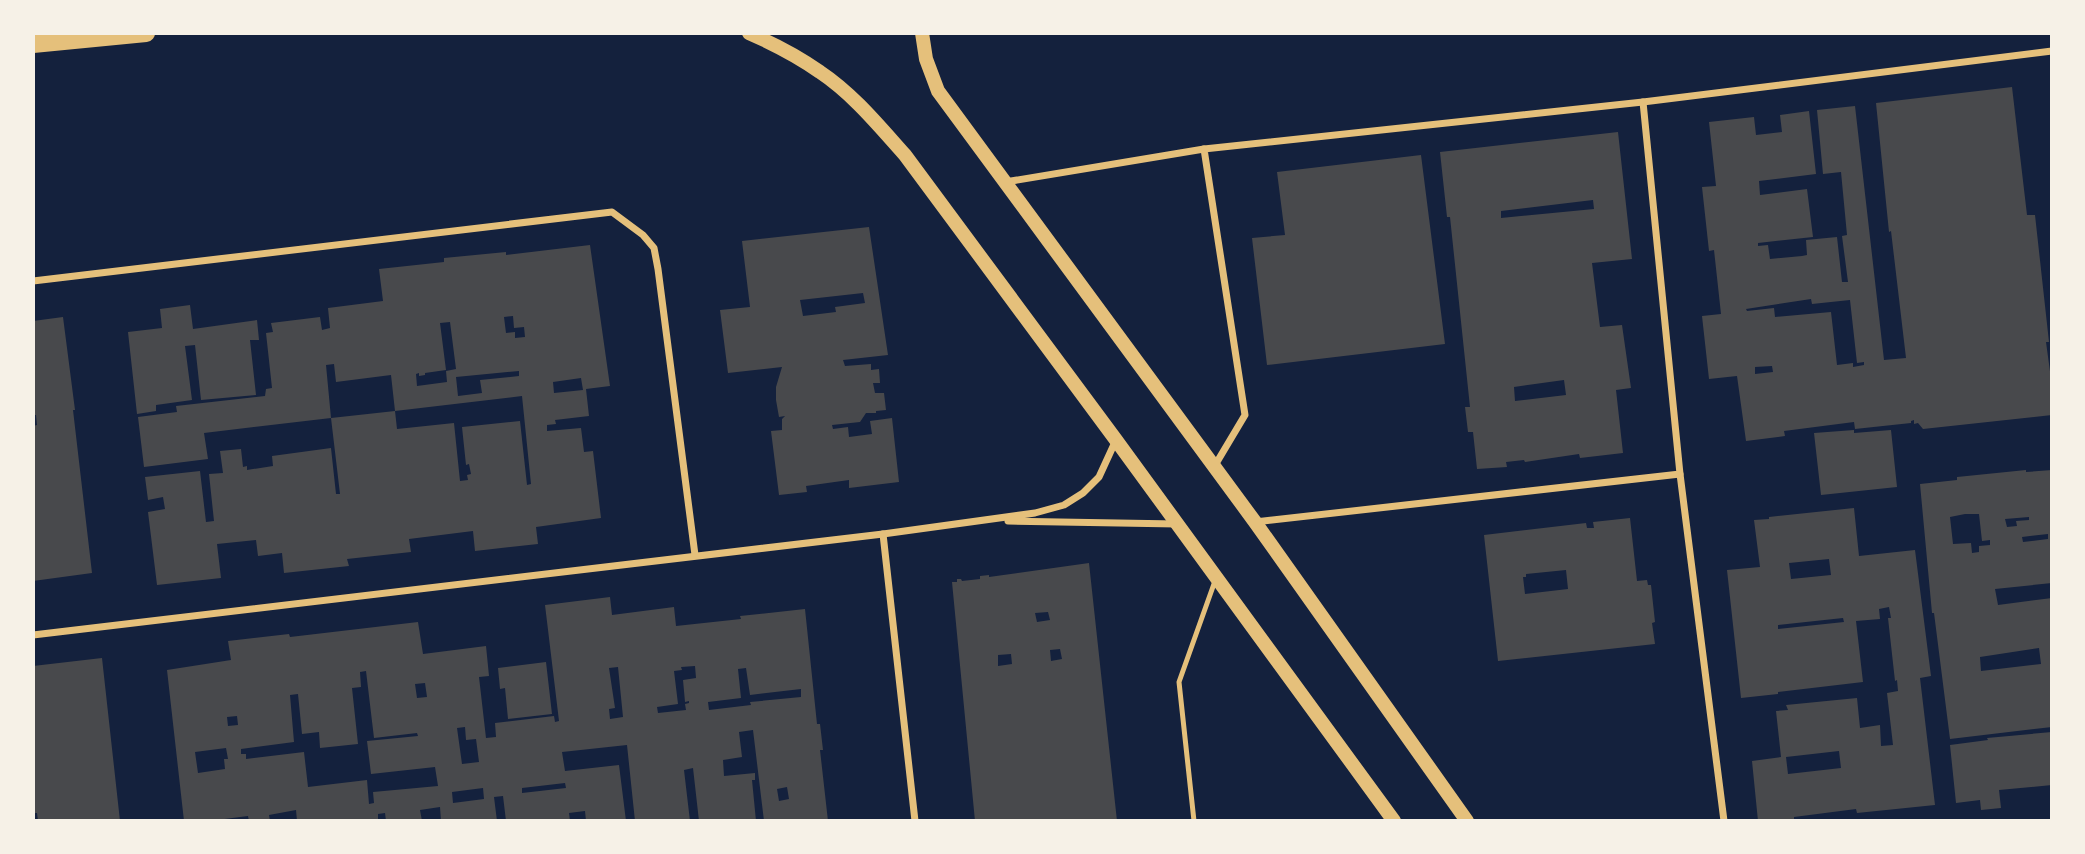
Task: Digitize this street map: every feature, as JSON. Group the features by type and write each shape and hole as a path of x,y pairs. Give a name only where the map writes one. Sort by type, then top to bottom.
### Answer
{"main road":[{"path":"33,44 146,33"},
{"path":"749,33 822,72 868,113 905,155 1394,821"},
{"path":"922,33 926,59 938,91 1255,522 1467,821"}],"street":[{"path":"1005,182 1204,149 1643,102 2052,51"},
{"path":"1643,102 1680,474 1724,821"},
{"path":"1204,149 1245,415 1214,468"},
{"path":"33,281 612,212 643,235 654,248 695,555"},
{"path":"33,635 883,534 1035,513 1064,505 1083,493 1099,477 1116,440"},
{"path":"1255,522 1680,474"},
{"path":"982,520 1177,524"},
{"path":"883,534 915,821"}],"lane":[{"path":"1194,821 1179,682 1216,578"}],"building":[{"path":"2012,87 2027,215 2035,215 2049,342 2046,342 2052,386 2052,415 1923,429 1918,423 1914,424 1914,420 1911,423 1855,429 1854,422 1784,431 1785,436 1746,441 1737,376 1709,379 1702,316 1721,314 1714,250 1709,251 1702,187 1716,186 1709,122 1754,117 1756,135 1782,132 1780,115 1809,111 1816,174 1759,181 1760,195 1807,189 1813,237 1758,243 1758,246 1768,245 1770,259 1802,256 1807,255 1806,240 1837,237 1842,282 1848,282 1842,236 1847,235 1841,172 1823,174 1817,110 1855,106 1884,360 1906,358 1891,231 1889,232 1876,103","holes":["1811,299 1812,304 1850,300 1857,363 1864,362 1864,365 1837,365 1831,312 1775,317 1774,308 1746,309","1772,366 1773,372 1755,374 1755,367"]},
{"path":"1618,132 1632,259 1592,263 1600,327 1622,325 1631,388 1616,390 1623,453 1580,458 1579,454 1524,460 1506,462 1507,467 1477,469 1473,432 1468,432 1465,407 1470,407 1450,217 1447,217 1440,152","holes":["1593,200 1594,209 1501,218 1501,211","1564,380 1566,395 1515,401 1514,387"]},
{"path":"1421,155 1445,344 1267,365 1252,238 1285,235 1277,172"},
{"path":"869,227 888,355 843,360 845,366 871,364 871,370 879,369 880,383 873,383 875,393 884,393 886,410 866,413 860,422 832,425 833,429 848,427 849,437 872,434 870,421 892,418 899,482 849,488 849,480 806,486 807,492 779,495 771,431 782,430 782,419 785,416 779,417 776,400 776,387 782,367 728,373 720,310 750,307 742,241","holes":["863,293 865,303 835,307 836,312 803,316 800,300"]},
{"path":"590,245 610,386 586,389 589,416 555,420 556,424 547,425 547,431 581,428 584,452 593,451 601,518 536,527 538,544 475,551 473,531 409,539 411,552 347,559 349,566 284,573 282,553 258,556 256,540 217,544 221,578 157,585 148,512 165,509 163,497 148,500 145,477 200,471 206,522 214,521 209,474 223,473 220,451 241,449 243,467 247,466 247,470 273,466 272,456 331,448 336,494 340,494 331,418 204,433 208,459 144,467 138,417 177,412 176,406 265,396 266,389 272,388 266,333 273,332 271,323 320,317 322,330 330,328 328,308 383,301 379,269 444,262 444,258 506,252 506,255","holes":["513,316 514,328 524,327 525,337 515,338 515,332 506,333 504,317","450,322 456,369 446,371 447,382 417,386 416,374 419,373 419,376 446,370 440,323","334,364 336,382 391,375 395,411 331,418 326,365","519,371 519,376 480,380 482,393 458,396 456,377","581,378 583,390 554,393 553,382","522,396 531,484 527,485 520,421 462,427 466,465 469,464 471,474 467,475 468,480 460,481 454,423 397,429 395,411"]},
{"path":"190,305 193,329 257,320 259,340 250,340 256,395 201,400 195,345 185,346 192,400 156,405 156,411 137,414 128,332 162,328 160,309"},
{"path":"63,317 92,573 33,581 33,426 37,425 36,415 33,415 33,321"},
{"path":"1854,430 1854,433 1891,430 1897,487 1821,495 1814,433"},
{"path":"2052,470 2052,583 1995,589 1998,605 2052,598 2052,727 1950,739 1932,613 1920,484 1957,480 1957,477","holes":["1979,514 1982,541 1990,540 1990,545 1979,546 1979,552 1972,553 1971,543 1953,544 1950,517","2029,517 2029,520 2016,521 2017,526 2007,527 2005,519","2048,534 2048,539 2023,542 2022,537","2039,648 2041,664 1981,671 1980,657"]},
{"path":"1854,508 1859,556 1915,550 1931,676 1920,678 1935,805 1857,813 1856,809 1794,817 1794,820 1790,821 1758,821 1752,761 1781,757 1776,711 1788,710 1786,705 1857,698 1860,728 1880,725 1881,746 1893,745 1887,693 1898,691 1888,618 1891,618 1889,607 1879,609 1880,619 1856,621 1863,682 1741,698 1727,570 1760,567 1754,520","holes":["1829,559 1831,575 1791,579 1789,563","1843,618 1844,622 1778,629 1778,625","1839,751 1841,768 1788,774 1786,757"]},
{"path":"1630,518 1637,581 1647,580 1648,585 1651,585 1655,644 1498,661 1484,535 1586,523 1587,528 1594,528 1593,522","holes":["1566,570 1568,589 1525,594 1523,577 1526,577 1526,574"]},
{"path":"1089,563 1117,821 975,821 952,582 957,582 957,579 962,581 980,579 980,576","holes":["1048,612 1050,620 1037,622 1035,613","1060,649 1062,659 1051,661 1050,650","1011,654 1012,664 998,666 998,655"]},
{"path":"610,597 612,615 674,607 676,626 805,609 817,724 820,724 823,750 820,750 828,821 764,821 753,730 739,732 742,757 723,760 724,776 755,773 755,780 752,780 756,821 699,821 693,768 684,770 690,821 635,821 627,745 562,752 565,771 619,765 626,821 586,821 585,811 569,813 570,821 506,821 503,796 494,797 497,821 441,821 440,807 420,810 422,821 386,821 385,813 378,814 378,821 297,821 296,810 269,815 270,821 249,821 248,816 184,821 167,670 231,660 228,641 289,634 290,637 418,622 423,654 486,646 489,676 479,677 486,738 496,737 495,723 554,716 555,722 559,721 545,605","holes":["695,666 696,678 683,680 685,702 689,703 685,704 686,710 658,713 657,707 678,704 674,671 682,670 681,667","618,667 623,717 610,719 609,709 615,708 609,668","746,668 750,695 801,689 801,697 750,702 751,705 709,710 708,702 741,698 738,669","366,671 374,738 417,733 418,736 367,741 371,774 435,767 438,786 373,792 374,803 369,804 367,780 308,787 304,752 246,759 246,754 241,754 241,749 294,742 290,695 298,694 302,734 319,732 320,748 358,744 352,688 361,687 360,672","425,683 427,697 417,698 415,684","237,716 238,725 228,726 227,717","465,727 466,740 476,739 479,762 462,764 457,728","226,748 228,759 224,759 225,769 198,773 195,752","565,783 566,788 522,793 522,788","787,787 789,799 779,801 777,789","483,788 484,799 453,803 452,792"]},
{"path":"102,658 120,821 38,821 37,813 33,813 33,666"},
{"path":"546,662 552,714 508,719 505,688 500,689 498,668"},
{"path":"2052,732 2052,785 1999,790 2001,808 1981,810 1980,800 1956,803 1950,745 1988,740 1987,738"}]}
